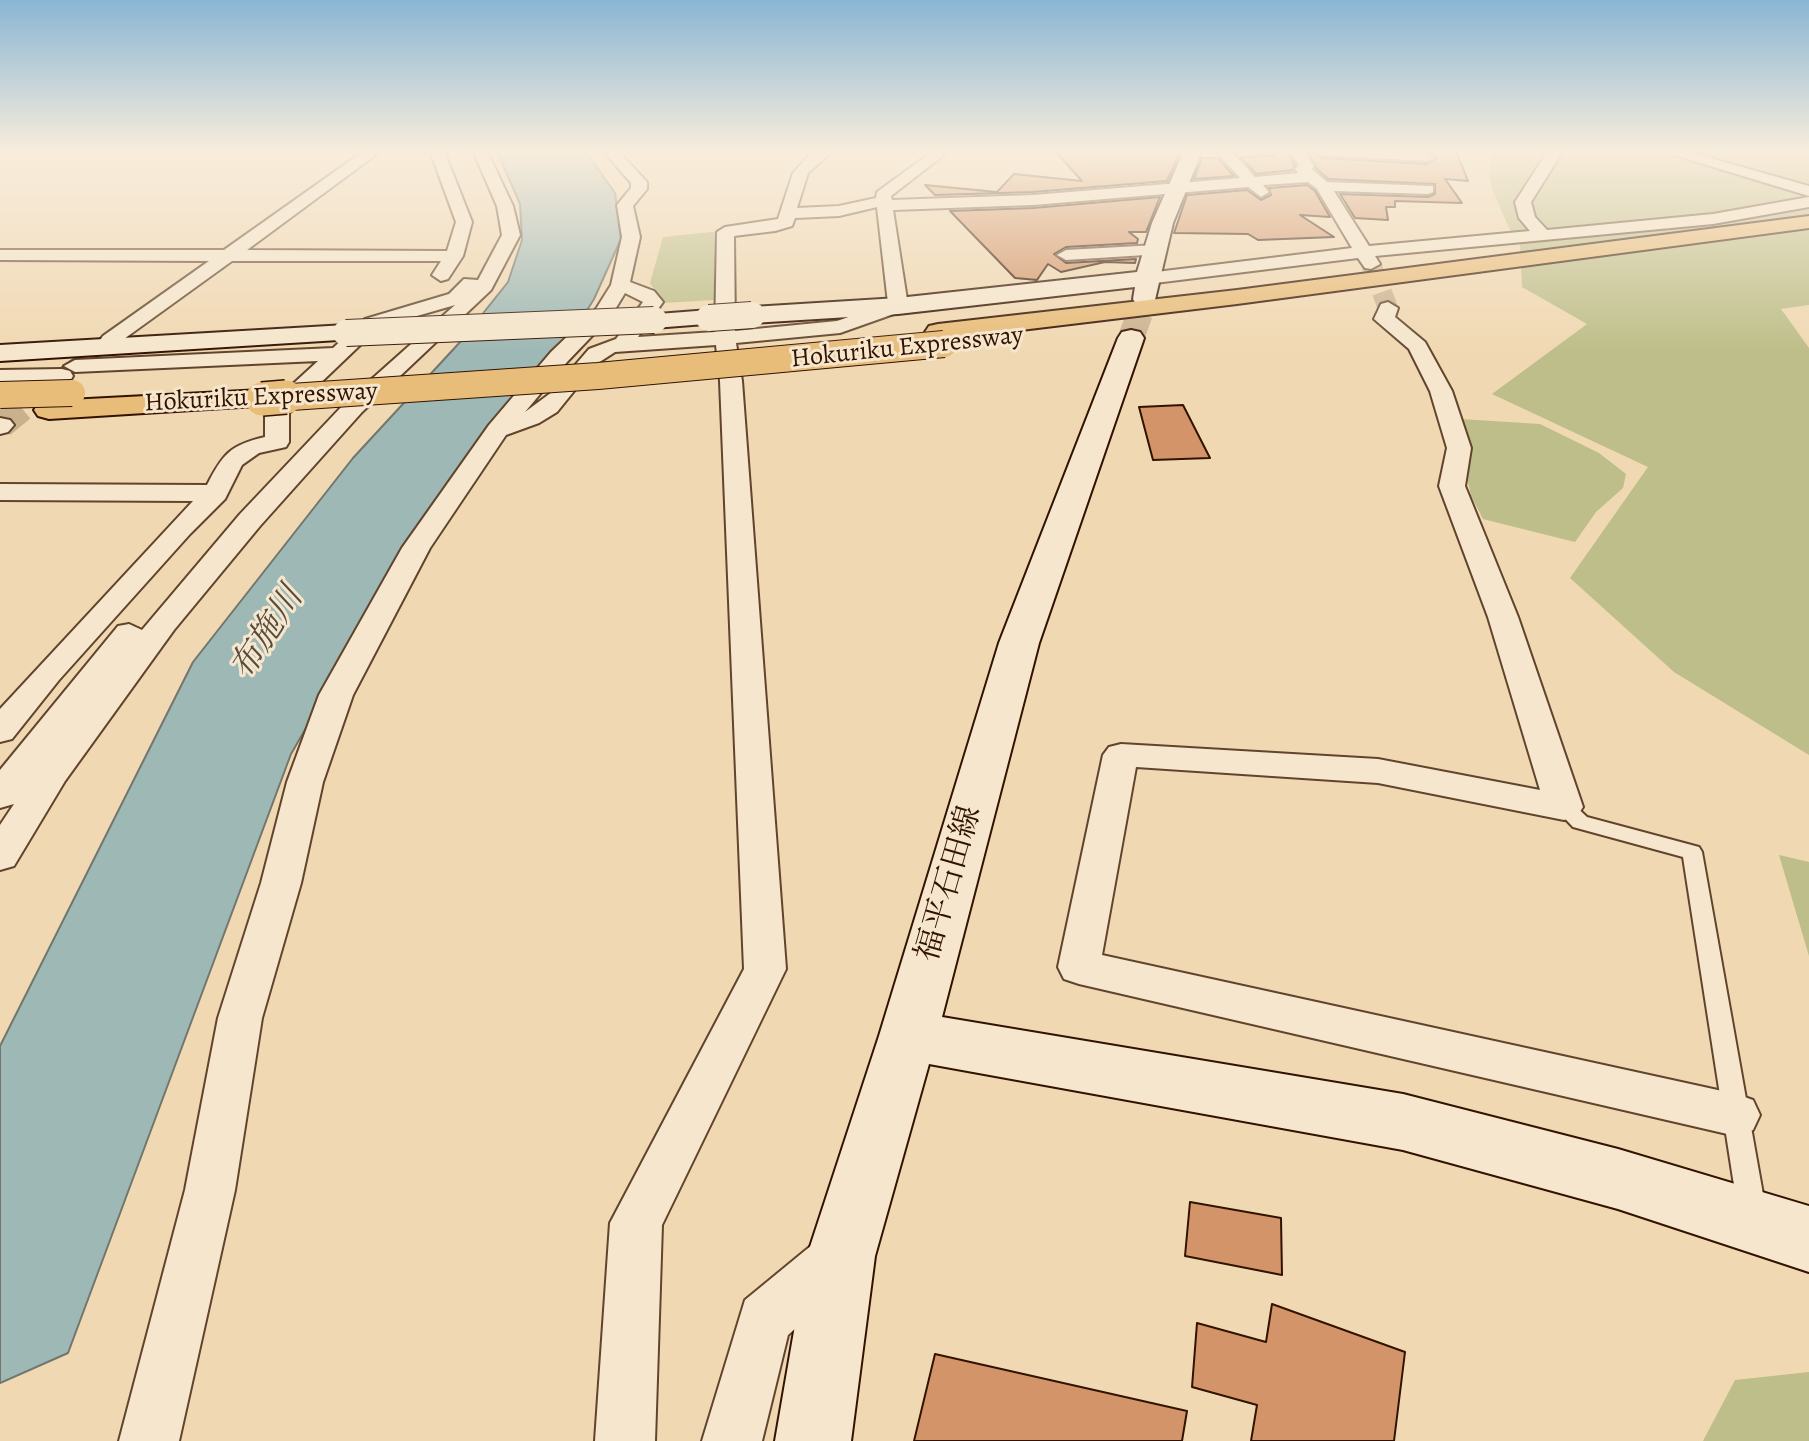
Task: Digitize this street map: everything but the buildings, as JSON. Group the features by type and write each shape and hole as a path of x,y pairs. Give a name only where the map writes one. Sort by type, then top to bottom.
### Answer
{"highway":[{"name":"Hokuriku Expressway","path":"941,338 1809,222"},
{"name":"Hokuriku Expressway","path":"0,395 67,380 269,391 614,375 941,338 1257,308 1809,233"},
{"name":"Hokuriku Expressway","path":"1,421 67,380"}],"main road":[{"path":"0,353 342,344 654,320 717,328 752,315 1146,288 1166,218"},
{"name":"福平石田線","path":"813,1441 841,1256 908,1036 1019,643 1131,338"},
{"path":"908,1036 1403,1122 1618,1179 1782,1230"}],"street":[{"path":"110,340 282,218"},
{"path":"0,796 46,734 204,544 279,463 277,411 342,344 437,281 454,256 463,218"},
{"path":"372,323 456,298 473,281 492,240 492,218"},
{"path":"0,856 51,774 163,624 250,520 354,407 482,290 511,235 508,218"},
{"path":"149,1441 210,1190 240,1018 281,883 305,782 336,695 416,548 497,430 559,357 604,312 620,285 631,237 627,218"},
{"path":"625,1441 636,1223 765,969 732,397 717,328 725,232 775,226 786,222 787,218"},
{"path":"497,430 528,420 549,407 567,390 593,352 602,347 717,328 840,327 898,306 886,218"},
{"path":"1344,218 1367,258"},
{"path":"1527,218 1543,236"},
{"path":"1146,288 1543,236 1717,218"},
{"path":"1066,255 1156,250"},
{"path":"0,255 454,256"},
{"path":"620,285 639,291 653,302 623,344"},
{"path":"1388,308 1384,319 1418,346 1441,391 1459,448 1452,486 1503,617 1564,807 1378,771 1121,755 1079,967 1736,1115"},
{"path":"0,377 67,380 342,344"},
{"path":"0,731 48,673 180,528 216,493 232,461 251,448 277,442"},
{"path":"0,492 216,493"},
{"path":"732,1441 764,1319 841,1256"}],"lane":[{"path":"1564,807 1580,822 1692,852 1736,1115 1782,1230"}],"green space":[{"path":"1505,218 1809,218 1809,305 1781,309 1809,348 1809,755 1674,672 1570,578 1648,467 1492,394 1587,324 1522,287 1520,243"},
{"path":"721,231 714,300 663,303 650,283 663,237"},
{"path":"1461,419 1540,424 1599,453 1626,474 1623,488 1596,512 1575,542 1483,519 1471,496 1468,482 1469,446"},
{"path":"1779,855 1809,862 1809,956"},
{"path":"1809,1372 1809,1441 1703,1441 1735,1380"}],"water":[{"name":"布施川","path":"521,218 618,218 621,239 594,299 525,411 437,502 291,754 68,1353 0,1383 0,1046 193,662 353,458 461,341 508,282 522,240"}],"waterway":[{"path":"61,369 80,355"},
{"path":"0,413 18,400"}],"tunnel":[{"path":"1371,264 1388,308"},
{"path":"1131,338 1145,299"},
{"path":"34,399 56,381"},
{"path":"2,425 36,397"}]}
